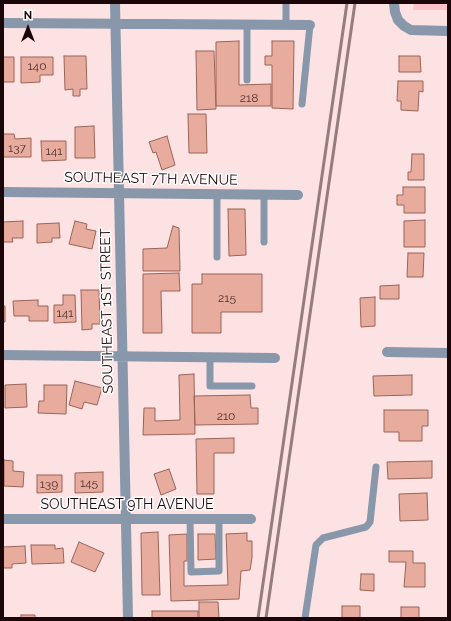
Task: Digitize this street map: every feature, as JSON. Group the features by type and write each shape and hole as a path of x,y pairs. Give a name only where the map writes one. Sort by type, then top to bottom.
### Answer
{"street":[{"name":"SOUTHEAST 1ST STREET","path":"115,3 128,618"},
{"path":"394,3 398,20 411,30 448,31"},
{"path":"3,23 116,22 310,25"},
{"name":"SOUTHEAST 7TH AVENUE","path":"3,192 298,195"},
{"path":"387,352 448,353"},
{"path":"3,356 275,358"},
{"name":"SOUTHEAST 9TH AVENUE","path":"3,519 252,519"}],"lane":[{"path":"286,3 286,25"},
{"path":"247,24 247,80"},
{"path":"302,104 310,25"},
{"path":"217,194 217,256"},
{"path":"264,194 264,242"},
{"path":"210,357 210,386 252,386"},
{"path":"305,618 316,545 323,538 366,527 370,522 376,466"},
{"path":"190,519 191,572 219,571 219,519"}],"shaded area":[{"path":"414,3 448,3 448,10 413,10"}],"building":[{"path":"239,41 239,85 271,84 271,106 216,106 216,42"},
{"path":"272,41 294,41 293,109 272,108 272,65 265,65 265,56 272,56"},
{"path":"196,51 214,51 216,109 197,110"},
{"path":"64,56 86,56 87,89 80,89 80,96 73,96 73,89 65,90"},
{"path":"399,56 420,56 421,72 399,72"},
{"path":"3,57 14,57 14,82 3,82"},
{"path":"21,57 53,57 53,75 40,75 40,82 21,83"},
{"path":"398,81 423,81 423,92 419,91 418,111 401,110 401,101 397,101"},
{"path":"188,114 206,114 207,153 189,153"},
{"path":"94,126 95,158 75,158 75,127"},
{"path":"3,134 14,134 15,139 31,138 31,157 3,157"},
{"path":"167,136 175,165 162,170 156,152 153,153 149,142"},
{"path":"41,141 66,141 66,160 42,161"},
{"path":"412,154 424,154 424,180 408,180 408,172 411,172"},
{"path":"403,187 425,187 425,213 404,213 404,205 397,205 397,195 403,195"},
{"path":"228,209 245,209 246,255 229,256"},
{"path":"425,220 425,247 404,247 404,221"},
{"path":"23,221 23,238 12,238 13,242 3,242 3,222"},
{"path":"75,221 87,224 86,229 96,231 92,249 69,244"},
{"path":"59,223 60,238 52,238 52,242 37,243 37,224"},
{"path":"173,226 179,228 180,271 143,271 143,249 167,248"},
{"path":"408,253 424,253 423,277 407,277"},
{"path":"179,273 180,291 161,291 162,333 143,333 143,274"},
{"path":"202,274 262,274 262,312 221,312 221,333 192,333 192,284 202,284"},
{"path":"399,285 399,299 380,299 380,286"},
{"path":"81,290 99,290 100,324 92,324 92,329 82,330"},
{"path":"63,295 75,295 76,322 54,323 54,305 63,305"},
{"path":"375,297 375,326 361,327 360,298"},
{"path":"38,300 38,306 48,306 48,321 29,321 29,316 14,316 13,301"},
{"path":"3,306 5,306 5,322 3,322"},
{"path":"194,374 195,434 143,435 144,408 155,408 155,421 180,420 179,375"},
{"path":"412,375 412,395 374,396 373,376"},
{"path":"75,381 102,388 97,405 84,402 82,409 69,405"},
{"path":"26,384 27,407 5,408 5,385"},
{"path":"44,385 67,385 66,414 38,413 39,401 44,401"},
{"path":"250,395 251,408 258,408 258,424 195,425 194,396"},
{"path":"384,410 428,410 428,426 422,426 422,441 399,441 399,432 384,432"},
{"path":"234,438 234,453 214,453 214,494 197,494 196,439"},
{"path":"4,460 13,461 13,471 24,472 23,487 4,486"},
{"path":"432,461 432,478 388,479 387,462"},
{"path":"169,469 176,489 161,495 154,474"},
{"path":"103,472 103,492 75,493 75,473"},
{"path":"37,475 62,475 62,492 37,493"},
{"path":"427,493 428,520 400,521 399,494"},
{"path":"158,532 160,595 142,595 141,533"},
{"path":"247,533 247,541 252,541 252,558 250,570 241,571 239,599 171,601 169,535 187,534 187,561 184,561 184,586 228,585 226,534"},
{"path":"198,534 215,534 216,559 198,560"},
{"path":"79,542 104,553 95,572 71,562"},
{"path":"31,545 55,545 55,549 63,548 64,563 32,564"},
{"path":"25,546 26,563 12,564 12,568 3,568 3,547"},
{"path":"389,551 413,551 413,563 425,563 425,587 404,587 406,562 389,562"},
{"path":"361,574 374,574 374,591 360,590"},
{"path":"199,602 218,602 219,618 199,618"},
{"path":"342,606 360,606 360,618 342,618"},
{"path":"401,607 419,607 419,618 401,618"},
{"path":"152,611 198,611 198,618 152,618"},
{"path":"21,615 35,615 35,618 21,618"}],"railway":[{"path":"258,618 347,3"},
{"path":"266,618 355,3"}]}
